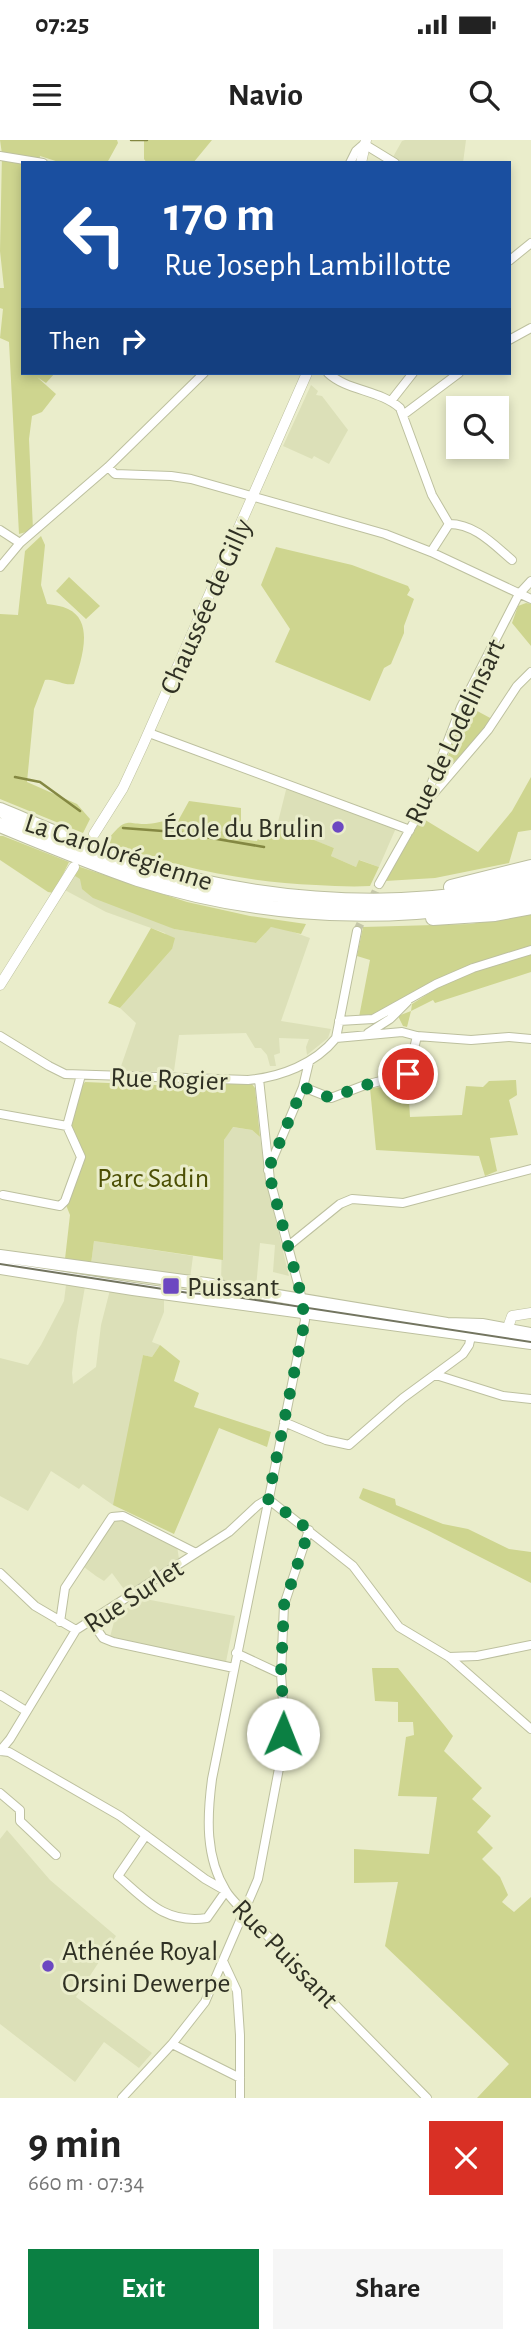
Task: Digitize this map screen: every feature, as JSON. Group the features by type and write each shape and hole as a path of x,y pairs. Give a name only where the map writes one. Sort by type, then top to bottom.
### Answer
{"highway":[{"name":"La Carolorégienne","path":"0,810 152,869 224,887 285,896 392,899 478,892 531,880"},
{"name":"La Carolorégienne","path":"0,825 139,879 199,894 284,909 376,914 463,907 531,893"},
{"path":"392,899 503,876 531,867"},
{"path":"376,914 406,919 461,917 531,907"}],"main road":[{"path":"0,1256 473,1330 531,1343"},
{"path":"0,1268 303,1305"},
{"path":"473,1330 482,1325 505,1334 531,1334"}],"street":[{"path":"352,161 356,151 365,142"},
{"path":"361,161 365,142"},
{"path":"365,142 392,161"},
{"path":"0,156 31,161"},
{"path":"511,259 531,243"},
{"path":"511,339 531,328"},
{"path":"0,567 20,543 108,467 202,375"},
{"name":"Chaussée de Gilly","path":"94,834 123,788 149,733 306,375"},
{"path":"331,375 391,401 400,408 432,495 449,524"},
{"path":"391,401 411,375"},
{"path":"403,415 456,375"},
{"path":"108,467 116,474 182,477 385,534 431,552 531,599"},
{"path":"431,552 449,524"},
{"path":"449,524 463,524 472,528 512,560"},
{"path":"0,530 20,543"},
{"name":"Rue de Lodelinsart","path":"379,884 422,808 461,708 519,594 531,581"},
{"path":"422,808 488,730 517,686 531,672"},
{"path":"149,733 410,830"},
{"path":"0,985 74,867"},
{"path":"357,931 336,1038 402,1032 417,1036 471,1040 509,1037 531,1039"},
{"path":"339,1021 373,1019 415,995 473,968 531,950"},
{"path":"366,1034 390,1018 415,995"},
{"path":"380,1014 390,1018 402,1032"},
{"path":"303,1087 331,1098 365,1085 408,1074 417,1036"},
{"name":"Rue Rogier","path":"0,1037 48,1066 65,1073 259,1079 309,1062 336,1038"},
{"path":"268,1170 303,1087 309,1062"},
{"path":"2,1195 62,1205 81,1157 67,1126 81,1075"},
{"path":"259,1079 268,1170 303,1305"},
{"path":"0,1114 67,1126"},
{"path":"287,1247 340,1204 352,1199 403,1203 531,1169"},
{"name":"Rue Puissant","path":"303,1305 305,1320 236,1653 207,1813 209,1842 226,1891 427,2098"},
{"path":"505,1334 512,1316 531,1313"},
{"path":"284,1422 326,1440 349,1445 403,1398 463,1353 469,1345 473,1330"},
{"path":"436,1375 503,1396 531,1399"},
{"path":"268,1499 352,1566 399,1627 449,1657 531,1729"},
{"name":"Rue Surlet","path":"0,1751 76,1630 229,1532 268,1499"},
{"path":"60,1622 65,1588 112,1517 123,1516 196,1553"},
{"path":"122,2098 172,2044 205,2002 258,1879 280,1763 284,1716 281,1674 284,1605 309,1530"},
{"path":"0,1573 35,1606 76,1630"},
{"path":"91,1622 103,1638 113,1642 234,1668"},
{"path":"449,1657 477,1656 531,1644"},
{"path":"236,1653 281,1674"},
{"path":"0,1695 26,1711"},
{"path":"0,1751 9,1752 120,1816 146,1835 205,1879 226,1891 206,1918 191,1920 161,1912 118,1876 146,1835"},
{"path":"0,1793 20,1810 20,1821 56,1855"},
{"path":"223,1961 237,1991 240,2098"},
{"path":"172,2044 240,2078"}],"shaded area":[{"path":"466,140 463,161 399,161 393,157 402,141"},
{"path":"311,385 318,391 316,395 322,396 348,430 329,464 283,446"},
{"name":"École du Brulin","path":"287,786 396,828 379,867 360,860 356,867 331,856 334,848 277,826"},
{"path":"70,873 174,929 256,943 271,927 310,938 281,1021 331,1029 328,1038 307,1055 309,1039 279,1038 280,1053 274,1055 276,1066 270,1066 267,1055 261,1048 255,1048 246,1033 179,1035 174,1071 119,1072 136,1023 120,1008 172,949 165,933 106,912 61,888"},
{"path":"232,1127 252,1130 260,1137 266,1179 289,1276 273,1272 275,1245 260,1243 256,1288 221,1284 224,1140"},
{"path":"94,1241 193,1256 190,1279 91,1264"},
{"path":"67,1277 86,1281 77,1332 73,1384 96,1367 101,1325 110,1290 164,1298 164,1312 152,1342 160,1345 152,1357 143,1355 118,1495 113,1505 83,1484 79,1489 51,1471 28,1511 0,1496 0,1358 28,1365 64,1301"},
{"path":"115,1519 177,1546 179,1559 126,1592 112,1573 104,1581 84,1567"},
{"path":"140,1598 235,1616 226,1662 110,1637 115,1618"},
{"name":"Athénée Royal Orsini Dewerpe","path":"7,1830 50,1880 116,1936 76,1997 152,2053 139,2068 104,2042 75,2082 0,2024 0,1839"}],"green space":[{"path":"0,140 117,140 118,143 108,161 56,161 40,156 39,161 21,161 21,375 53,375 46,383 37,377 56,394 42,412 32,416 29,439 33,530 19,534 9,342 0,338 3,309 0,308 0,288 4,288 0,251"},
{"path":"144,140 212,140 195,161 144,159"},
{"path":"41,536 45,545 41,585 47,604 66,608 77,615 82,623 84,643 74,684 45,680 34,709 27,782 77,804 90,819 83,833 0,799 0,614 18,615 25,551"},
{"path":"276,547 352,565 408,586 410,590 407,595 414,599 404,633 391,664 384,668 370,701 275,662 290,629 261,585"},
{"path":"69,577 100,606 86,619 56,591"},
{"path":"531,604 531,646 512,623 518,606"},
{"path":"468,706 492,719 485,730 448,768 445,765"},
{"path":"531,777 531,830 518,832 509,863 435,878 385,881 422,818 478,852 512,811"},
{"path":"189,801 241,808 241,839 257,841 263,828 279,826 334,848 331,856 356,867 359,860 379,867 370,886 262,881 157,859 106,842 124,824 178,821"},
{"path":"0,836 69,862 54,893 48,892 0,860"},
{"path":"77,866 187,902 250,916 306,924 301,934 271,927 256,943 174,929 93,898 82,889 80,879 70,873"},
{"path":"531,914 531,972 435,1003 433,1000 411,1011 412,1004 448,981 392,1009 359,1017 370,960 357,956 363,927 470,924"},
{"path":"151,928 175,938 172,949 120,1008 108,1003"},
{"path":"411,1011 407,1027 403,1026 398,1016"},
{"path":"516,1080 517,1095 509,1100 518,1135 490,1138 497,1171 485,1176 479,1156 376,1150 370,1088 408,1085 410,1117 462,1115 466,1086 483,1087 489,1081"},
{"name":"Parc Sadin","path":"85,1082 178,1086 251,1083 255,1088 260,1137 252,1130 233,1127 224,1140 223,1260 94,1241 91,1264 65,1259 70,1215 66,1205 85,1155 71,1127"},
{"path":"160,1345 180,1361 174,1381 199,1393 194,1407 271,1432 267,1447 219,1428 174,1534 113,1505 143,1355 152,1357"},
{"path":"363,1488 395,1499 396,1505 443,1524 468,1529 509,1549 531,1552 531,1583 362,1500 359,1498"},
{"path":"372,1668 398,1668 453,1736 444,1751 482,1788 472,1799 491,1816 477,1832 493,1848 482,1859 500,1877 508,1895 502,1902 514,1912 531,1897 531,2098 477,2098 509,2064 385,1946 398,1882 354,1883 354,1849 429,1854 437,1797 398,1796 406,1737 414,1735 413,1722 398,1722 398,1702 375,1701"}],"waterway":[{"path":"131,140 147,140"},
{"path":"15,777 40,782 80,811"},
{"path":"123,828 176,832 264,847"}],"tunnel":[{"path":"357,931 379,884"}],"tram line":[{"path":"0,1264 531,1342"}],"place":[{"name":"École du Brulin","path":"338,827"},
{"name":"Puissant","path":"171,1286"},
{"name":"Athénée Royal Orsini Dewerpe","path":"48,1966"}],"route":[{"path":"283,1734 281,1674 284,1605 309,1530 268,1499 305,1320 268,1170 303,1087 331,1098 365,1085 408,1074"}]}
